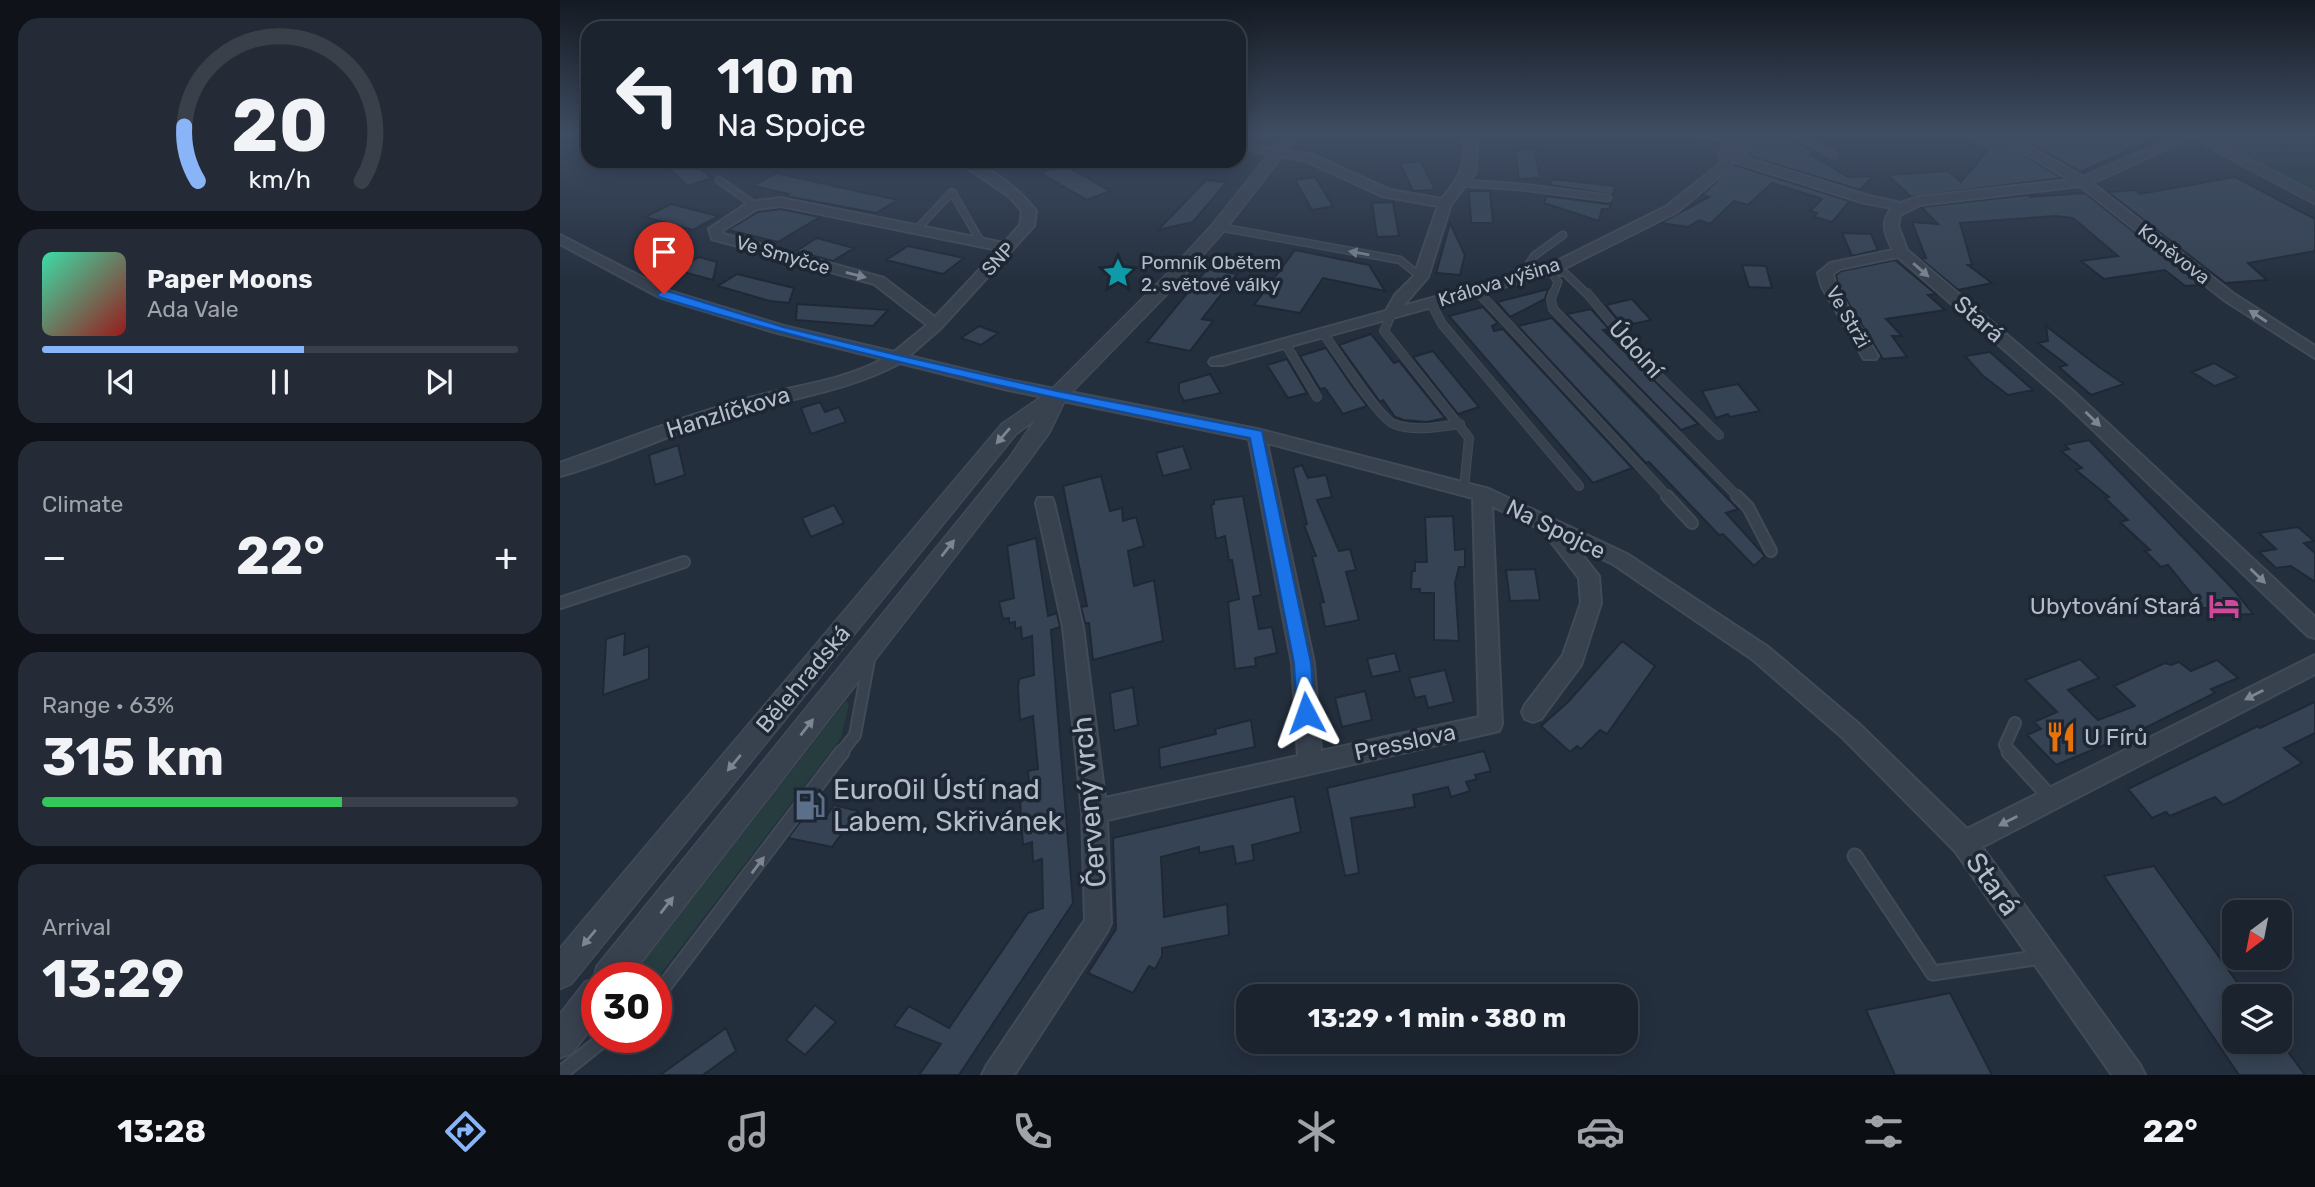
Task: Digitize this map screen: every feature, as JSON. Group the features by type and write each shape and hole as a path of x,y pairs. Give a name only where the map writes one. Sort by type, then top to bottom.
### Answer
{"street":[{"name":"SNP","path":"897,359 936,325 1027,226 1029,211 1014,193 998,183"},
{"name":"Bělehradská","path":"560,974 1009,429 1057,395 1170,281 1219,228 1254,183"},
{"path":"1365,183 1387,193 1445,203"},
{"path":"1392,313 1400,298 1421,277 1445,203 1462,183"},
{"name":"Králova výšina","path":"1217,362 1550,270 1672,209 1703,183"},
{"path":"1816,183 1866,199 1899,205 2073,183"},
{"name":"Koněvova","path":"2084,183 2229,297 2315,353"},
{"path":"2285,183 2315,199"},
{"name":"Ve Smyčce","path":"936,325 879,281 717,236 716,229 754,205 781,202 1009,248"},
{"path":"1899,205 1892,215 1890,233 1901,252"},
{"name":"Na Spojce","path":"560,239 664,294 779,329 1057,395 1257,435 1371,462 1473,491 1620,559 1760,653 1851,731 1964,843"},
{"name":"Ve Strži","path":"1870,356 1829,288 1825,273 1835,266 1901,252"},
{"name":"Stará","path":"1901,252 2068,396 2315,631"},
{"name":"Hanzlíčkova","path":"560,470 682,424 754,402 870,373 897,359"},
{"name":"Bělehradská","path":"622,962 1039,433 1057,395"},
{"path":"1257,435 1303,663 1310,763"},
{"name":"Presslova","path":"1094,812 1491,724 1473,491"},
{"name":"Červený vrch","path":"997,1075 1098,923 1094,812 1073,627 1045,503"},
{"path":"1533,712 1573,659 1591,603 1589,576 1548,525"},
{"name":"Stará","path":"2130,1075 1964,843 2315,664"},
{"path":"560,1041 581,1014"}],"lane":[{"path":"723,183 754,205"},
{"path":"1465,183 1608,198"},
{"path":"916,230 952,192 981,243"},
{"path":"1219,228 1401,260 1421,277"},
{"path":"1520,278 1534,256 1563,235"},
{"path":"1550,270 1558,282 1551,299 1553,309 1748,507 1771,551"},
{"name":"Údolní","path":"1550,270 1565,273 1578,283 1644,362 1719,435"},
{"path":"1476,290 1692,523"},
{"path":"1431,303 1442,324 1580,486"},
{"path":"1392,313 1384,331 1469,438 1473,491"},
{"path":"1323,333 1379,411 1392,424 1419,429 1460,424"},
{"path":"1285,343 1317,397"},
{"path":"560,603 684,562"},
{"path":"672,980 855,735 871,645"},
{"path":"2015,723 2005,745 2012,757 2051,799"},
{"path":"1855,856 1933,973 2045,956"},
{"path":"560,1074 586,1053"}],"green space":[{"path":"2286,183 2315,183 2315,199"},
{"path":"846,701 849,704 841,738 670,962 642,962"}],"building":[{"path":"758,183 822,183 898,200 876,213 785,196 789,194 753,186"},
{"path":"1058,183 1096,183 1110,191 1087,200"},
{"path":"1203,183 1226,183 1193,222 1158,230"},
{"path":"1297,183 1319,183 1333,206 1312,210"},
{"path":"1409,183 1432,183 1435,190 1413,191"},
{"path":"1590,183 1615,186 1613,195 1550,185"},
{"path":"1715,183 1772,183 1748,205 1734,201 1710,224 1699,220 1688,227 1660,223 1709,197 1702,195"},
{"path":"1773,183 1793,183 1850,201 1832,222 1814,217 1817,213 1810,211 1822,199"},
{"path":"1837,183 1866,183 1860,190"},
{"path":"1897,183 2021,183 1911,197"},
{"path":"2201,183 2247,183 2315,219 2315,251 2248,263 2267,280 2225,283 2108,192 2136,190 2140,194"},
{"path":"1469,191 1490,191 1493,223 1471,223"},
{"path":"2085,193 2201,285 2185,286 2165,270 2104,279 2081,261 2118,256 2073,218 2055,216 1960,223 1972,265 1968,265 1992,283 1958,290 1921,259 1926,258 1912,222 1938,224 1921,207 2036,194 2029,197"},
{"path":"1546,196 1611,203 1609,209 1602,209 1599,221 1544,203"},
{"path":"1393,202 1399,236 1377,237 1372,203"},
{"path":"671,204 719,216 693,230 645,217"},
{"path":"781,209 820,217 778,242 728,230 758,212"},
{"path":"1450,223 1465,255 1460,275 1436,273"},
{"path":"1842,233 1871,234 1878,250 1852,256"},
{"path":"817,238 854,248 833,261 796,251"},
{"path":"908,246 964,258 943,274 886,260"},
{"path":"1295,250 1369,265 1385,291 1323,278 1300,313 1254,305"},
{"path":"699,257 717,262 713,280 676,270"},
{"path":"1895,260 1936,294 1928,295 1945,310 1886,319 1902,336 1892,336 1907,357 1883,359 1838,286 1836,275 1841,271"},
{"path":"1742,265 1766,266 1772,288 1749,287"},
{"path":"1207,269 1237,274 1202,319 1213,321 1190,351 1147,342"},
{"path":"737,274 794,288 789,303 770,301 718,286"},
{"path":"1548,289 1545,299 1510,317 1497,302"},
{"path":"1632,299 1651,320 1623,326 1606,305"},
{"path":"797,304 888,310 873,326 796,320"},
{"path":"1483,307 1498,323 1492,326 1494,331 1503,329 1632,468 1593,483 1449,316"},
{"path":"1591,309 1609,329 1603,330 1698,424 1681,430 1567,314"},
{"path":"1552,318 1738,509 1726,513 1765,556 1754,566 1723,534 1719,535 1649,462 1646,463 1518,326"},
{"path":"979,326 998,333 981,345 961,338"},
{"path":"2046,326 2124,384 2091,395 2059,367 2067,365 2038,343 2048,341"},
{"path":"1371,334 1394,363 1399,361 1445,418 1427,422 1404,420 1395,417 1383,400 1380,402 1339,345"},
{"path":"1326,348 1367,406 1343,414 1325,388 1320,389 1300,356"},
{"path":"1433,351 1479,407 1458,414 1413,357"},
{"path":"1990,352 2034,390 2008,395 1982,375 1965,356"},
{"path":"1287,359 1307,393 1288,398 1267,365"},
{"path":"2214,363 2238,377 2215,386 2192,372"},
{"path":"1210,374 1221,393 1184,401 1179,392 1179,383"},
{"path":"1738,384 1760,411 1716,418 1702,391"},
{"path":"820,402 825,412 839,407 846,422 811,434 801,408"},
{"path":"2089,440 2233,589 2253,614 2213,616 2207,608 2203,608 2168,565 2161,567 2145,551 2150,550 2120,522 2128,520 2105,498 2109,497 2076,470 2082,468 2061,451 2069,449 2065,445"},
{"path":"678,445 685,475 655,485 649,455"},
{"path":"1183,446 1191,469 1163,476 1156,453"},
{"path":"1302,465 1308,478 1326,475 1332,497 1317,500 1339,551 1350,549 1356,570 1346,572 1359,620 1325,627 1320,603 1324,602 1312,556 1316,556 1304,525 1307,524 1293,468"},
{"path":"1101,476 1110,511 1122,508 1123,521 1136,517 1144,546 1128,551 1134,586 1154,580 1163,641 1093,660 1089,623 1085,623 1081,607 1087,606 1063,486"},
{"path":"1243,496 1261,595 1253,597 1259,629 1272,627 1277,653 1255,658 1256,666 1235,669 1228,602 1239,599 1225,536 1216,539 1211,505 1214,500"},
{"path":"834,505 844,523 811,537 802,518"},
{"path":"1453,516 1455,550 1465,549 1465,567 1459,567 1455,583 1459,641 1434,640 1434,593 1420,593 1420,589 1411,589 1412,571 1415,571 1415,562 1427,562 1425,517"},
{"path":"2298,527 2314,541 2304,543 2315,553 2315,582 2291,566 2276,568 2259,552 2276,549 2259,533"},
{"path":"1036,538 1048,616 1057,613 1060,627 1051,630 1073,903 959,1075 919,1075 941,1044 894,1026 909,1006 949,1028 1028,913 1043,908 1042,859 1033,862 1032,842 1023,845 1019,786 1029,783 1028,771 1038,769 1033,716 1020,720 1018,688 1019,679 1034,675 1032,636 1022,639 1021,627 1015,629 1015,622 1009,623 1009,618 1003,619 999,602 1014,598 1007,546"},
{"path":"1535,569 1540,600 1510,601 1506,570"},
{"path":"625,633 624,655 649,646 649,679 603,695 606,639"},
{"path":"1622,641 1655,666 1607,734 1600,730 1581,749 1577,746 1570,752 1541,726 1568,702"},
{"path":"1395,653 1400,671 1372,677 1367,659"},
{"path":"2080,659 2099,678 2068,690 2098,720 2135,706 2114,686 2165,663 2171,665 2179,662 2191,671 2217,660 2238,678 2211,689 2215,693 2145,728 2056,765 2027,735 2041,729 2034,722 2057,712 2025,680"},
{"path":"1445,670 1454,702 1428,708 1425,696 1415,698 1409,678"},
{"path":"1133,687 1138,725 1114,731 1110,693"},
{"path":"1365,691 1372,720 1342,727 1335,698"},
{"path":"2315,702 2315,733 2284,748 2302,763 2233,801 2223,805 2215,797 2170,816 2166,812 2152,818 2128,789 2258,726 2260,728"},
{"path":"1251,720 1255,747 1160,768 1159,748 1216,734 1215,729"},
{"path":"1484,751 1491,771 1475,775 1477,779 1466,782 1470,791 1451,797 1448,787 1413,795 1415,807 1351,818 1359,873 1345,876 1327,788"},
{"path":"1294,796 1301,832 1252,845 1254,860 1236,864 1233,846 1199,853 1199,847 1161,857 1164,917 1227,904 1229,935 1162,948 1162,956 1155,969 1149,966 1133,993 1088,973 1116,929 1113,838"},
{"path":"834,805 858,811 832,847 788,838 809,810 827,815"},
{"path":"2154,866 2222,961 2222,970 2228,970 2238,984 2222,984 2222,1050 2104,876"},
{"path":"1950,993 1992,1075 1895,1075 1866,1010"},
{"path":"815,1005 836,1022 805,1055 786,1040"},
{"path":"726,1028 736,1051 703,1075 660,1075"},
{"path":"2225,1054 2290,1054 2305,1075 2239,1075"}],"place":[{"name":"Pomník Obětem 2. světové války","path":"1118,273"},
{"name":"Ubytování Stará","path":"2224,606"},
{"name":"U Fírů","path":"2061,737"},
{"name":"EuroOil Ústí nad Labem, Skřivánek","path":"810,805"}],"route":[{"path":"664,294 779,329 897,359 1057,395 1257,435 1303,663 1306,713"}]}
